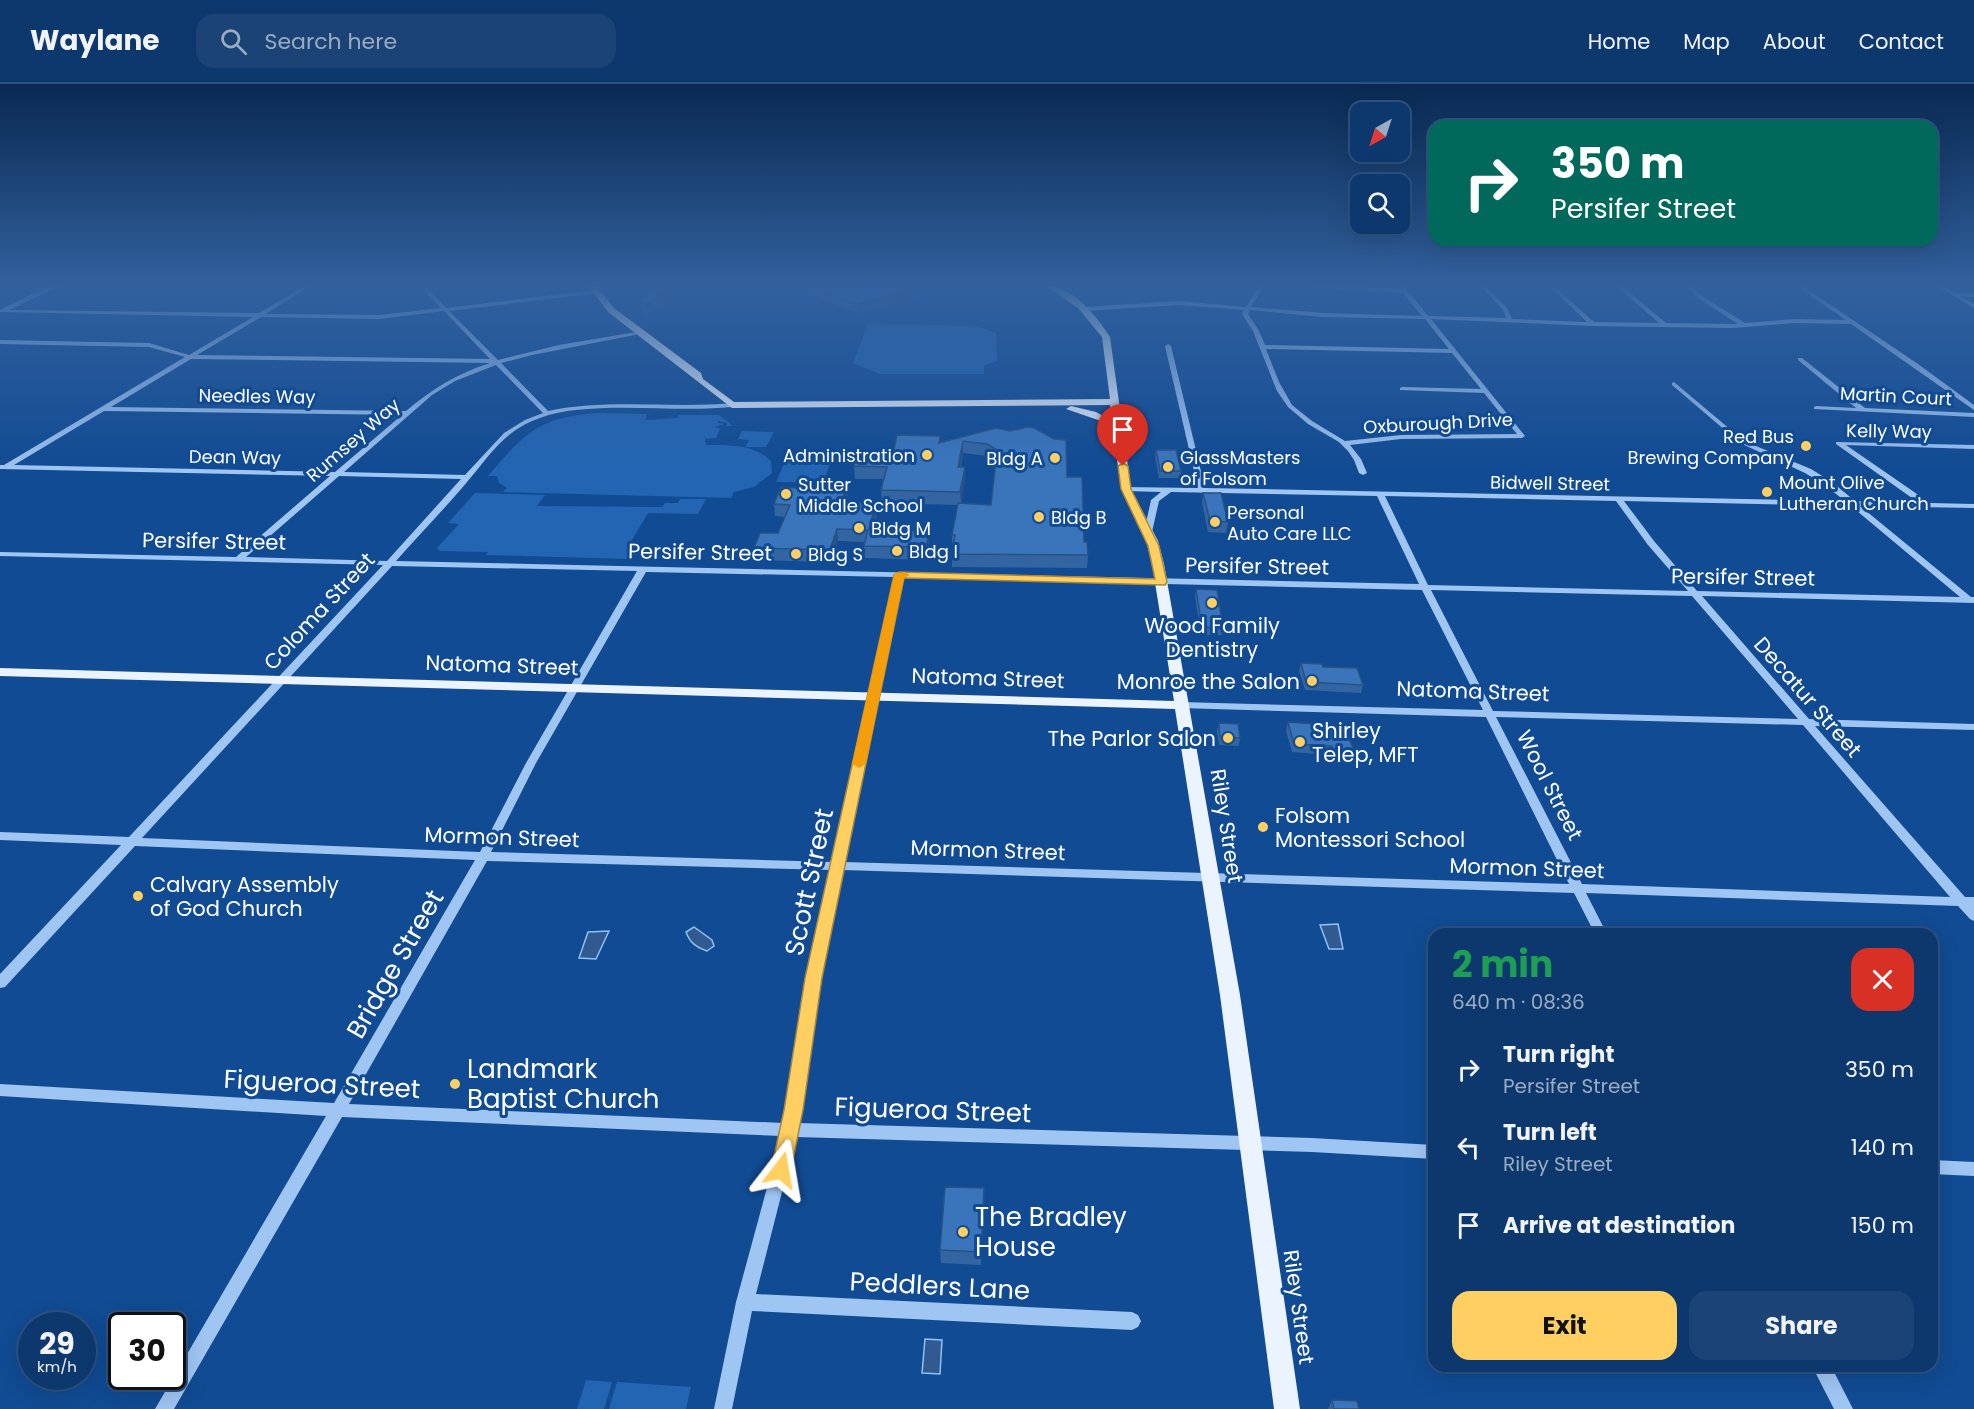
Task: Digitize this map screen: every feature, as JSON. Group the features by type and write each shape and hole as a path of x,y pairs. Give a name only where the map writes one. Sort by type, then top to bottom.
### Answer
{"main road":[{"path":"660,347 698,375 709,377 746,404"},
{"name":"Riley Street","path":"1107,347 1126,489 1154,546 1161,582 1230,994 1287,1409"},
{"path":"698,375 699,380 732,405 1115,402"},
{"path":"1061,403 1100,393 1112,378"},
{"path":"1018,403 1049,405 1096,415 1110,422 1119,439"},
{"name":"Natoma Street","path":"0,672 1180,705"}],"street":[{"path":"155,347 191,357 496,362"},
{"path":"3,467 208,347"},
{"path":"481,347 547,414"},
{"name":"Rumsey Way","path":"238,560 336,474 448,382 496,362 569,347"},
{"path":"1168,347 1202,490"},
{"path":"1363,473 1356,454 1345,443 1291,407 1285,399 1263,347 1454,351"},
{"name":"Oxburough Drive","path":"1345,443 1412,437 1522,436 1451,347"},
{"path":"1889,347 1974,408"},
{"path":"1800,359 1863,410"},
{"path":"1674,384 1742,441 1816,476 1972,601"},
{"path":"1402,389 1486,391"},
{"name":"Coloma Street","path":"0,983 390,563 506,434 547,414 596,406 697,408 732,405"},
{"name":"Martin Court","path":"1816,408 1974,415"},
{"name":"Needles Way","path":"105,409 408,413"},
{"name":"Kelly Way","path":"1928,506 1838,443 1974,447"},
{"name":"Dean Way","path":"3,467 469,477"},
{"name":"Bidwell Street","path":"1126,489 1974,506"},
{"path":"1148,532 1155,500 1171,490"},
{"name":"Wool Street","path":"1380,494 1598,928"},
{"name":"Decatur Street","path":"1618,499 1651,543 1805,721 1968,902 1974,916"},
{"name":"Persifer Street","path":"0,554 1972,601"},
{"name":"Bridge Street","path":"164,1409 483,857 531,763 643,569"},
{"name":"Scott Street","path":"723,1409 745,1302 790,1130 814,978 899,575"},
{"name":"Natoma Street","path":"1180,705 1974,727"},
{"name":"Mormon Street","path":"0,836 483,857 1209,876 1968,902"},
{"name":"Figueroa Street","path":"0,1090 338,1109 790,1130 1312,1145 1428,1152"},
{"path":"1938,1167 1974,1169"},
{"name":"Peddlers Lane","path":"745,1302 1132,1321"},
{"path":"1824,1372 1844,1409"}],"shaded area":[{"path":"859,347 996,347 997,361 984,366 984,374 880,374 853,363"},
{"path":"597,413 647,414 645,420 677,418 679,415 719,415 733,426 726,426 727,423 718,421 724,424 715,427 720,429 716,438 705,439 706,445 749,448 757,451 771,461 772,473 754,487 734,492 731,498 503,492 507,488 499,483 497,476 488,476 512,449 534,430 560,419"},
{"path":"742,431 774,432 766,447 745,447 749,440 738,439"},
{"path":"789,452 810,453 805,468 812,453 834,453 823,483 776,482"},
{"path":"475,493 545,495 537,506 662,507 665,503 678,503 680,499 706,499 698,514 648,513 630,543 635,548 628,559 486,555 488,552 440,551 437,548 459,524 448,523"},
{"path":"1338,924 1343,949 1329,949 1320,925"},
{"path":"694,927 712,940 714,946 707,951 694,944 686,932"},
{"path":"609,931 596,959 579,958 588,932"},
{"path":"925,1339 942,1340 940,1374 922,1373"},
{"path":"586,1380 612,1382 604,1409 577,1409"},
{"path":"617,1382 691,1387 686,1409 609,1409"}],"building":[{"path":"1028,427 1054,439 1066,440 1067,477 1082,477 1084,542 1087,542 1088,555 952,554 955,535 952,535 958,503 991,505 997,450 987,444 963,441 958,467 965,467 960,492 881,490 887,467 854,466 854,456 882,456 884,450 894,450 897,435 940,436 939,443 996,428 1010,431"},
{"path":"1156,450 1176,450 1181,471 1160,471"},
{"path":"812,480 839,480 837,485 847,485 841,502 876,503 869,529 929,531 926,547 864,546 868,530 837,529 830,550 754,548 760,533 778,533 790,505 774,504 781,487 797,488 799,484 810,484"},
{"path":"1203,493 1221,493 1228,522 1210,521"},
{"path":"1196,589 1217,590 1223,628 1202,627"},
{"path":"1301,663 1322,664 1323,667 1357,668 1363,685 1306,682"},
{"path":"1288,722 1329,725 1331,728 1345,730 1355,752 1333,752 1332,746 1294,744"},
{"path":"1219,723 1238,724 1240,738 1220,737"},
{"name":"The Bradley House","path":"945,1187 984,1188 981,1252 940,1250"},
{"path":"1332,1400 1357,1401 1359,1409 1334,1409"}],"slow traffic":[{"path":"859,764 899,575 905,575"}],"place":[{"name":"Red Bus Brewing Company","path":"1806,446"},
{"name":"Administration","path":"927,455"},
{"name":"Bldg A","path":"1055,458"},
{"name":"GlassMasters of Folsom","path":"1168,467"},
{"name":"Mount Olive Lutheran Church","path":"1767,492"},
{"name":"Sutter Middle School","path":"786,494"},
{"name":"Bldg B","path":"1039,517"},
{"name":"Personal Auto Care LLC","path":"1215,522"},
{"name":"Bldg M","path":"859,528"},
{"name":"Bldg I","path":"897,551"},
{"name":"Bldg S","path":"796,554"},
{"name":"Wood Family Dentistry","path":"1212,603"},
{"name":"Monroe the Salon","path":"1312,681"},
{"name":"The Parlor Salon","path":"1228,738"},
{"name":"Shirley Telep, MFT","path":"1300,742"},
{"name":"Folsom Montessori School","path":"1263,827"},
{"name":"Calvary Assembly of God Church","path":"138,896"},
{"name":"Landmark Baptist Church","path":"455,1084"},
{"name":"The Bradley House","path":"963,1232"}],"route":[{"path":"781,1170 794,1110 814,978 899,575 1161,582 1154,546 1126,489 1123,466"}]}
